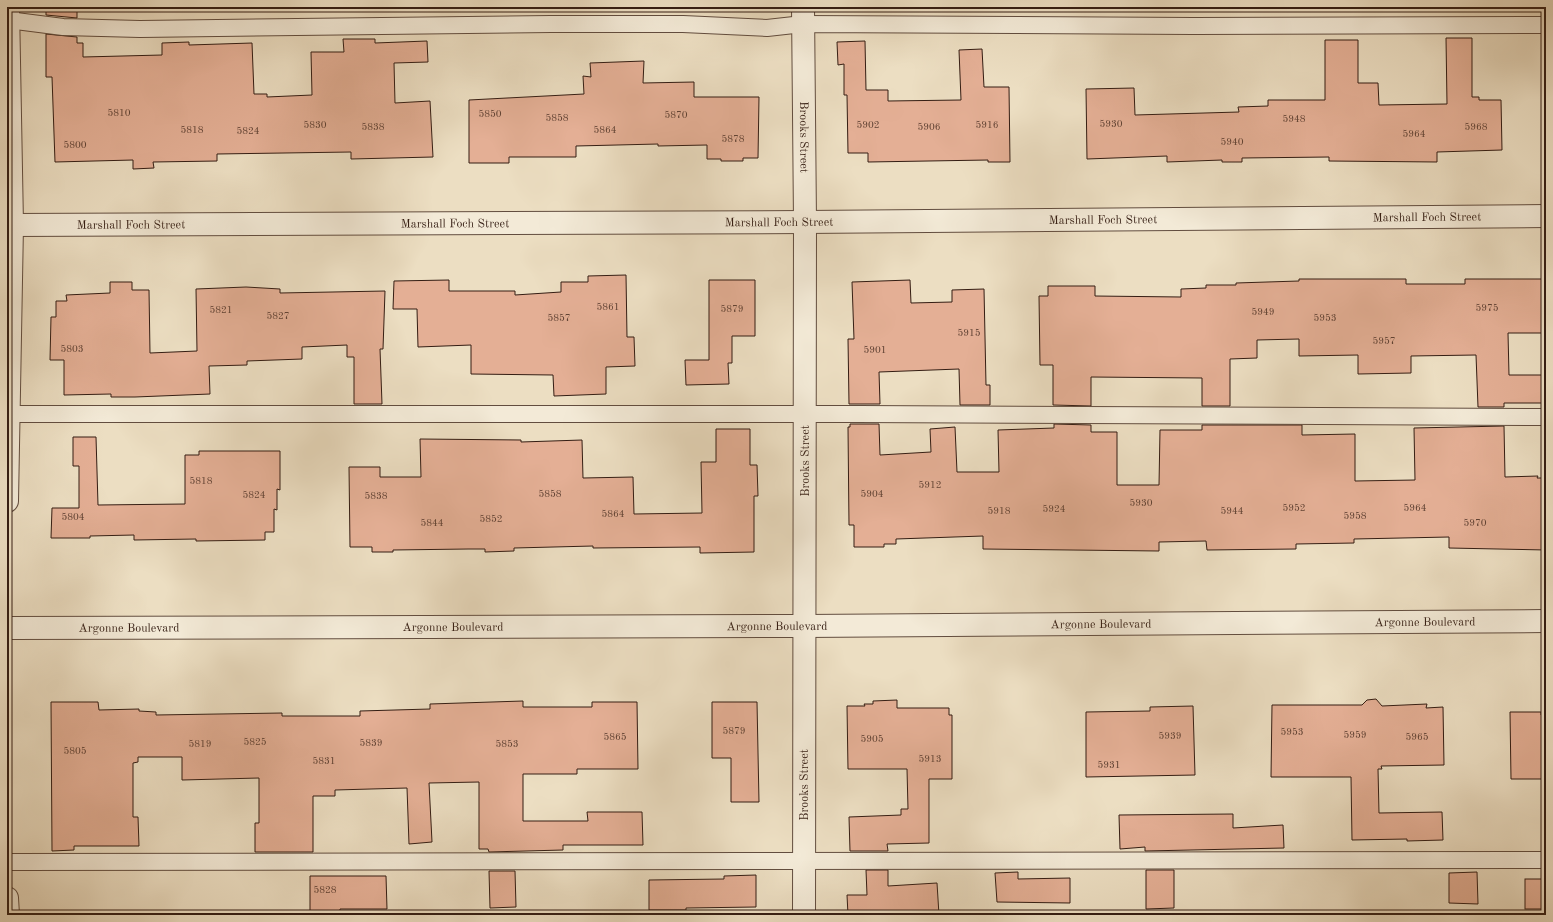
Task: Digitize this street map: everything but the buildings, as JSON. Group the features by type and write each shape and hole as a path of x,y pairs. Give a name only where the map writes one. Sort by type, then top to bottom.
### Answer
{"street":[{"path":"7,501 12,225 8,14"},
{"name":"Brooks Street","path":"803,16 805,222 804,915"},
{"name":"Marshall Foch Street","path":"12,225 805,222 1546,216"},
{"name":"Argonne Boulevard","path":"7,628 804,626 1546,621"},
{"path":"7,898 8,915"}],"lane":[{"path":"8,14 63,27 140,29 543,24 683,24 767,28 803,16 1194,26 1546,24"},
{"path":"8,414 1546,417"},
{"path":"7,862 1546,860"}]}
